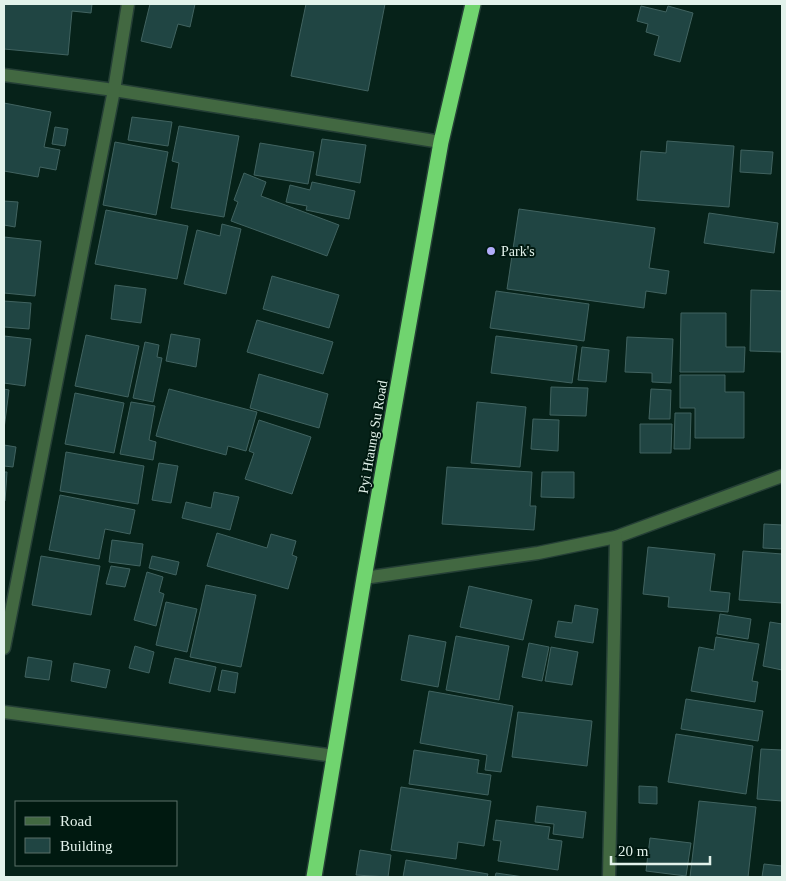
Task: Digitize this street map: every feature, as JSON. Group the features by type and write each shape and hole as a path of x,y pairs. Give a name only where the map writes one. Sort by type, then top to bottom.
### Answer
{"highway":[{"name":"Pyi Htaung Su Road","path":"314,877 364,578 441,142 473,4"}],"street":[{"path":"4,648 114,90 128,4"},
{"path":"4,75 114,90 441,142"},
{"path":"364,578 538,553 616,537 782,476"},
{"path":"609,877 616,537"},
{"path":"4,712 335,756"}],"building":[{"path":"4,4 92,4 91,13 72,11 68,55 4,49"},
{"path":"150,4 195,4 190,27 178,24 171,48 141,41"},
{"path":"306,4 385,4 368,91 291,76"},
{"path":"641,6 666,12 668,6 693,13 680,62 654,55 659,36 646,32 648,24 637,21"},
{"path":"4,103 51,112 44,147 60,150 56,170 40,167 38,177 4,171"},
{"path":"132,117 172,122 168,146 128,140"},
{"path":"179,126 239,136 224,217 171,208 179,163 172,161"},
{"path":"55,127 68,129 65,146 52,144"},
{"path":"322,139 366,145 360,183 316,175"},
{"path":"667,141 734,146 729,207 637,200 641,151 666,153"},
{"path":"115,142 168,152 156,215 103,205"},
{"path":"260,143 314,152 308,184 254,175"},
{"path":"741,150 773,152 771,174 740,172"},
{"path":"244,173 266,182 261,196 339,225 327,256 231,221 238,202 234,200"},
{"path":"312,182 355,191 349,219 306,210 307,206 286,202 290,185 310,190"},
{"path":"4,201 18,202 15,227 4,225"},
{"path":"519,209 655,228 649,268 669,271 666,294 646,291 644,308 507,289"},
{"path":"106,210 188,226 177,279 95,264"},
{"path":"709,213 778,223 774,253 704,243"},
{"path":"222,224 241,229 226,294 184,284 197,230 220,236"},
{"path":"4,237 41,241 35,296 4,293"},
{"path":"272,276 339,295 329,328 263,309"},
{"path":"115,285 146,289 141,323 111,319"},
{"path":"751,290 782,291 782,352 750,351"},
{"path":"496,291 589,304 584,341 490,328"},
{"path":"4,301 31,303 29,329 4,327"},
{"path":"681,313 726,313 726,347 745,347 744,372 680,372"},
{"path":"257,320 333,342 323,374 247,352"},
{"path":"171,334 200,339 196,367 166,361"},
{"path":"86,335 139,346 128,397 75,386"},
{"path":"4,336 31,339 25,386 4,383"},
{"path":"496,336 577,346 572,383 491,373"},
{"path":"627,337 673,339 671,383 652,382 652,373 625,372"},
{"path":"145,342 159,345 157,357 162,358 153,402 133,398"},
{"path":"582,347 609,350 606,382 578,380"},
{"path":"259,374 328,394 319,428 250,408"},
{"path":"680,375 725,375 725,392 744,392 744,438 695,438 695,408 680,408"},
{"path":"551,387 588,388 586,416 550,415"},
{"path":"4,389 9,390 4,429"},
{"path":"169,389 257,412 246,451 228,446 226,455 156,436"},
{"path":"651,389 671,390 670,419 649,419"},
{"path":"75,393 124,403 114,453 65,444"},
{"path":"131,402 155,406 149,440 156,442 153,460 120,454"},
{"path":"477,402 526,407 520,467 471,463"},
{"path":"675,413 691,413 690,449 674,449"},
{"path":"533,419 559,420 558,451 531,449"},
{"path":"259,420 311,437 292,494 245,479 254,453 249,451"},
{"path":"640,424 672,424 671,453 640,453"},
{"path":"4,445 16,447 13,467 4,466"},
{"path":"66,452 144,466 138,504 60,491"},
{"path":"159,463 178,466 171,503 152,500"},
{"path":"447,467 532,472 530,506 536,506 534,530 442,524"},
{"path":"4,472 7,472 5,501 4,500"},
{"path":"542,472 574,472 574,498 541,497"},
{"path":"214,492 239,497 230,530 182,518 186,502 211,508"},
{"path":"60,495 135,510 130,534 105,529 99,559 49,550"},
{"path":"764,524 782,525 782,549 763,548"},
{"path":"217,533 267,548 271,534 296,541 292,555 297,557 288,589 207,566"},
{"path":"112,540 143,544 140,566 109,562"},
{"path":"648,547 715,554 710,591 730,593 728,612 668,607 669,597 643,594"},
{"path":"743,551 782,554 782,603 739,600"},
{"path":"41,556 100,566 91,615 32,605"},
{"path":"152,556 179,562 176,575 149,568"},
{"path":"111,566 130,569 125,587 106,584"},
{"path":"147,572 163,577 159,592 164,594 156,626 134,620"},
{"path":"206,585 256,595 241,667 190,657"},
{"path":"469,586 532,600 523,640 460,627"},
{"path":"166,602 197,609 187,652 156,645"},
{"path":"575,605 598,609 593,643 555,637 558,621 572,623"},
{"path":"720,614 751,619 748,639 717,634"},
{"path":"770,622 782,624 782,670 763,666"},
{"path":"409,635 446,642 438,687 401,680"},
{"path":"456,636 509,646 499,700 446,690"},
{"path":"716,637 759,644 752,681 758,682 755,702 691,691 699,647 714,650"},
{"path":"529,643 549,647 542,681 522,677"},
{"path":"135,646 154,652 149,673 129,668"},
{"path":"551,647 578,652 572,685 545,681"},
{"path":"28,657 52,661 49,680 25,677"},
{"path":"175,658 216,667 210,692 169,683"},
{"path":"74,663 110,670 106,688 71,681"},
{"path":"222,670 238,673 235,693 218,690"},
{"path":"429,691 513,706 501,772 485,770 487,755 420,743"},
{"path":"686,699 763,711 758,741 681,729"},
{"path":"518,712 592,721 587,766 512,757"},
{"path":"676,734 753,746 746,794 668,782"},
{"path":"761,749 782,750 782,801 757,799"},
{"path":"414,750 479,760 477,773 491,775 488,795 409,784"},
{"path":"639,786 657,787 657,804 639,803"},
{"path":"401,787 491,801 484,846 458,842 456,859 391,850"},
{"path":"699,801 756,807 748,877 690,877"},
{"path":"537,806 586,812 583,838 553,834 554,824 535,822"},
{"path":"496,820 550,827 548,839 562,841 558,870 498,861 501,841 493,840"},
{"path":"650,838 691,843 686,876 646,871"},
{"path":"360,850 391,855 388,877 356,875"},
{"path":"406,860 488,874 487,877 403,877"},
{"path":"764,864 782,866 782,877 762,877"},
{"path":"496,873 524,877 495,877"}],"place":[{"name":"Park's","path":"491,251"}]}
